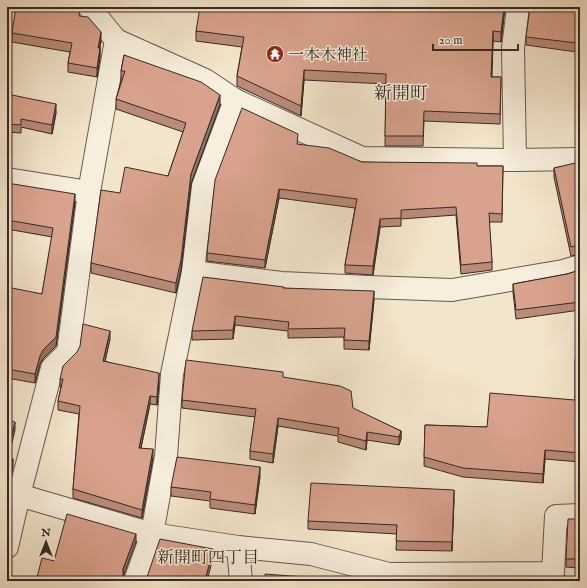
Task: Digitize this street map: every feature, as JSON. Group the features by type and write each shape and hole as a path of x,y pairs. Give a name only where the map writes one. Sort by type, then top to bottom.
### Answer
{"street":[{"path":"89,7 116,40 205,80 234,100 362,158 515,160 580,158"},
{"path":"515,160 514,48 518,7"},
{"path":"7,547 52,368 68,352 89,192 116,40"},
{"path":"135,581 152,534 166,456 172,374 192,272 203,186 234,100"},
{"path":"7,180 89,192"},
{"path":"192,272 282,283 452,290 563,271 580,266"},
{"path":"19,495 152,534 238,547 311,554 390,578 553,573 556,516 580,515"},
{"path":"238,547 241,581"}],"building":[{"path":"16,7 80,7 79,16 88,17 101,32 98,48 100,48 97,68 68,63 72,43 12,33"},
{"path":"200,7 504,7 501,32 493,31 491,77 501,77 500,114 424,111 423,136 385,136 386,74 304,70 301,106 237,76 244,37 196,31"},
{"path":"530,7 580,8 577,43 526,37"},
{"path":"124,55 201,82 220,95 191,174 181,260 176,283 91,263 101,190 120,193 125,167 168,176 186,123 116,99 125,71 121,71"},
{"path":"7,94 56,104 52,125 21,119 21,125 7,124"},
{"path":"242,108 298,134 297,144 329,148 362,162 477,163 477,166 503,166 502,214 489,213 492,262 461,265 456,207 401,210 401,218 380,219 373,266 345,265 357,199 279,189 265,260 207,253 215,180"},
{"path":"580,163 580,245 571,247 554,168"},
{"path":"7,183 75,194 56,337 43,350 35,374 7,369 7,287 42,294 53,228 7,220"},
{"path":"580,270 580,302 516,310 513,284 567,274"},
{"path":"203,277 284,287 283,288 374,291 369,341 344,340 345,328 288,329 289,322 235,316 233,330 192,331"},
{"path":"83,324 110,331 103,361 159,373 157,397 150,396 139,448 153,449 142,510 73,489 80,406 58,401 63,379 60,379 63,366 77,352 80,346"},
{"path":"580,345 580,453 545,450 543,474 463,468 424,457 425,425 487,427 490,393 575,400 575,360"},
{"path":"186,360 283,372 283,377 340,386 351,391 353,408 401,431 399,437 367,432 366,441 338,434 339,428 278,418 273,454 250,451 256,409 182,400"},
{"path":"7,420 15,422 7,455"},
{"path":"7,456 13,459 7,485"},
{"path":"177,457 260,467 255,505 210,499 211,492 171,487"},
{"path":"311,483 454,490 452,542 396,541 397,525 308,521"},
{"path":"67,514 136,534 123,569 123,575 126,581 36,581 42,558 54,561"},
{"path":"568,519 580,519 580,559 566,559"},
{"path":"160,539 213,549 205,581 144,581 147,577"},
{"path":"265,574 357,581 265,581"}],"place":[{"name":"一本木神社","path":"275,54"}],"district":[{"name":"新開町","path":"401,93"},
{"name":"新開町四丁目","path":"208,557"}]}
